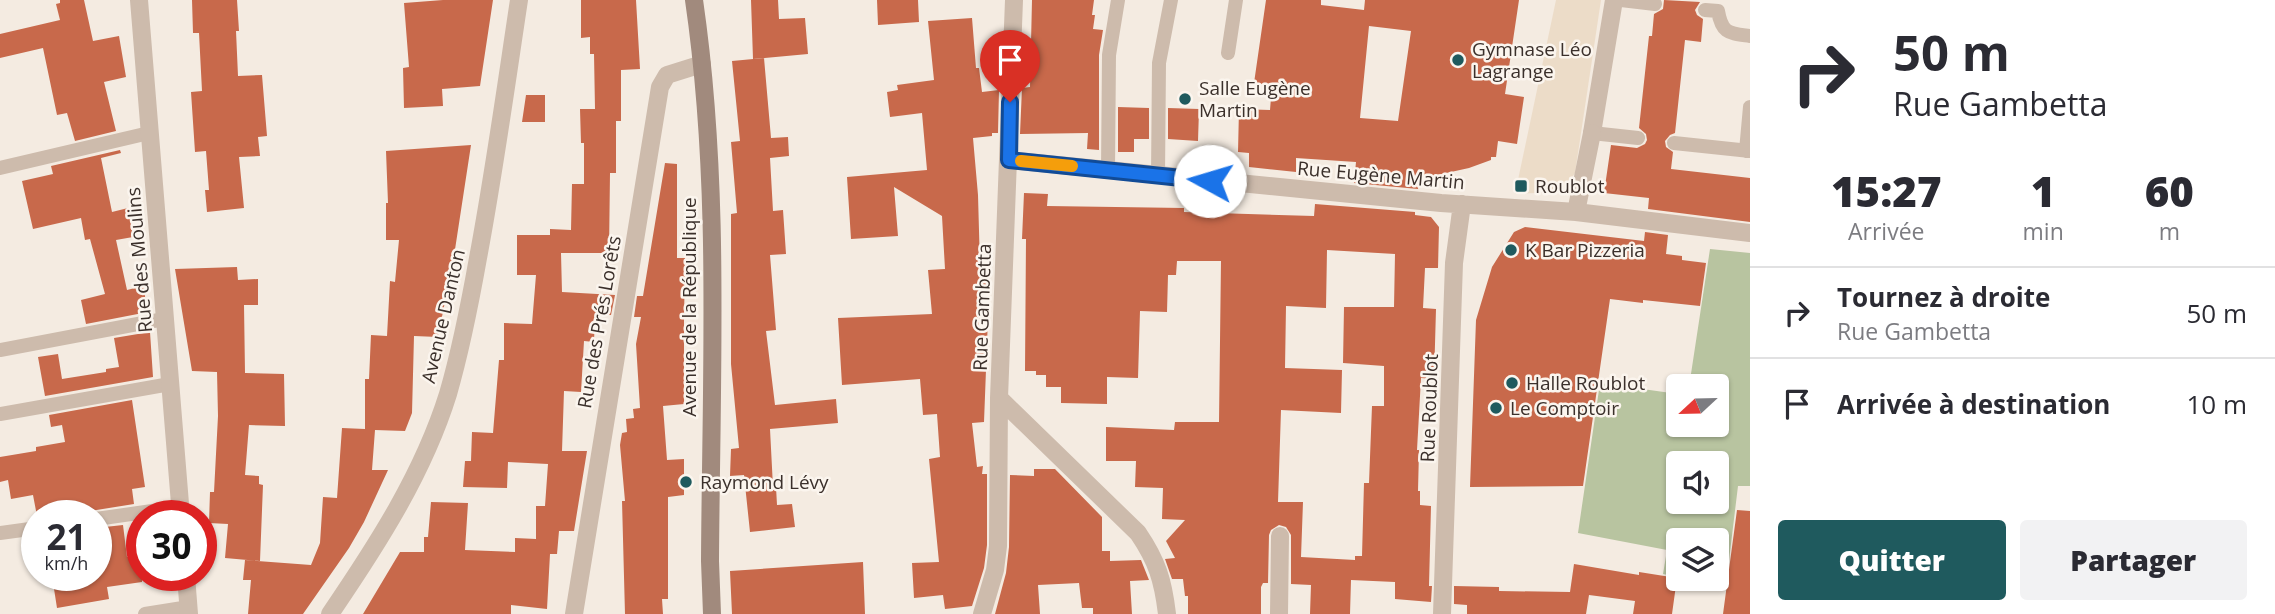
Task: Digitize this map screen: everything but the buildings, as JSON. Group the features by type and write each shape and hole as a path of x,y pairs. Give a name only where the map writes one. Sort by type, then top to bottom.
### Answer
{"main road":[{"name":"Avenue de la République","path":"694,0 702,64 711,230 712,614"}],"street":[{"name":"Rue des Moulins","path":"139,0 180,500"},
{"name":"Avenue Danton","path":"330,614 380,541 417,468 447,395 468,314 519,0"},
{"name":"Rue Gambetta","path":"982,614 995,570 998,545 999,398 1014,0"},
{"path":"1576,212 1614,0"},
{"name":"Rue des Prés Lorêts","path":"574,614 660,87 667,75 702,64"},
{"name":"Rue Eugène Martin","path":"1009,160 1462,204 1576,212 1750,233"},
{"name":"Rue Roublot","path":"1442,614 1454,263 1462,204"},
{"path":"999,398 1138,533 1162,578 1167,614"},
{"path":"1279,614 1280,536"},
{"path":"187,591 189,611"}],"lane":[{"path":"1108,170 1109,55 1118,0"},
{"path":"1158,176 1159,63 1171,0"},
{"path":"1228,53 1236,0"},
{"path":"1620,0 1655,4"},
{"path":"1705,10 1718,11 1720,25 1728,33 1750,36"},
{"path":"1674,143 1748,151 1750,107"},
{"path":"0,168 149,133"},
{"path":"1592,133 1638,138"},
{"path":"0,350 164,319"},
{"path":"0,414 170,384"},
{"path":"0,533 21,530"},
{"path":"145,614 189,611"}],"green space":[{"path":"1710,249 1750,253 1750,486 1738,486 1729,560 1729,528 1666,528 1666,550 1578,533 1600,383 1666,392 1666,438 1729,438 1729,374 1691,374"}],"shaded area":[{"path":"1556,0 1601,0 1575,173 1562,192 1515,194"}],"slow traffic":[{"path":"1021,161 1072,166"}],"place":[{"name":"Gymnase Léo Lagrange","path":"1458,60"},
{"name":"Salle Eugène Martin","path":"1185,99"},
{"name":"Roublot","path":"1521,186"},
{"name":"K Bar Pizzeria","path":"1511,250"},
{"name":"Halle Roublot","path":"1512,383"},
{"name":"Le Comptoir","path":"1496,408"},
{"name":"Raymond Lévy","path":"686,482"}],"route":[{"path":"1010,102 1009,160 1210,181"}]}
